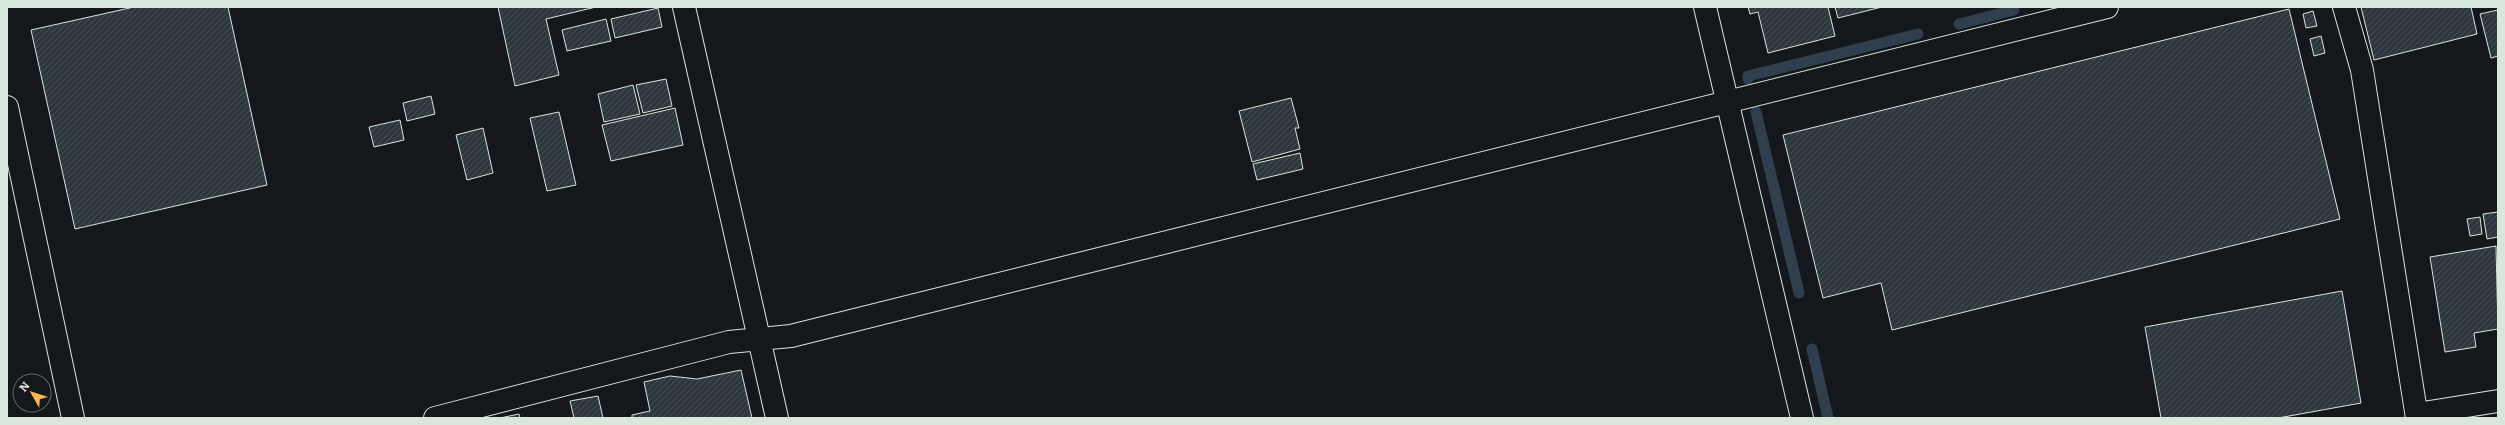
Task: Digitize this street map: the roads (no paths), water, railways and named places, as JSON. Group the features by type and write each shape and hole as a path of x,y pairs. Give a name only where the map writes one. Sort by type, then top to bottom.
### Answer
{"street":[{"path":"684,7 777,418"},
{"path":"1705,7 1802,418"},
{"path":"435,418 729,342 792,336 2107,7"},
{"path":"2344,7 2362,70 2417,416 2498,401"},
{"path":"7,107 73,418"}],"waterway":[{"path":"1959,24 2014,10"},
{"path":"1748,79 1748,76 1918,34"},
{"path":"1756,112 1799,293"},
{"path":"1812,349 1828,418"}]}
